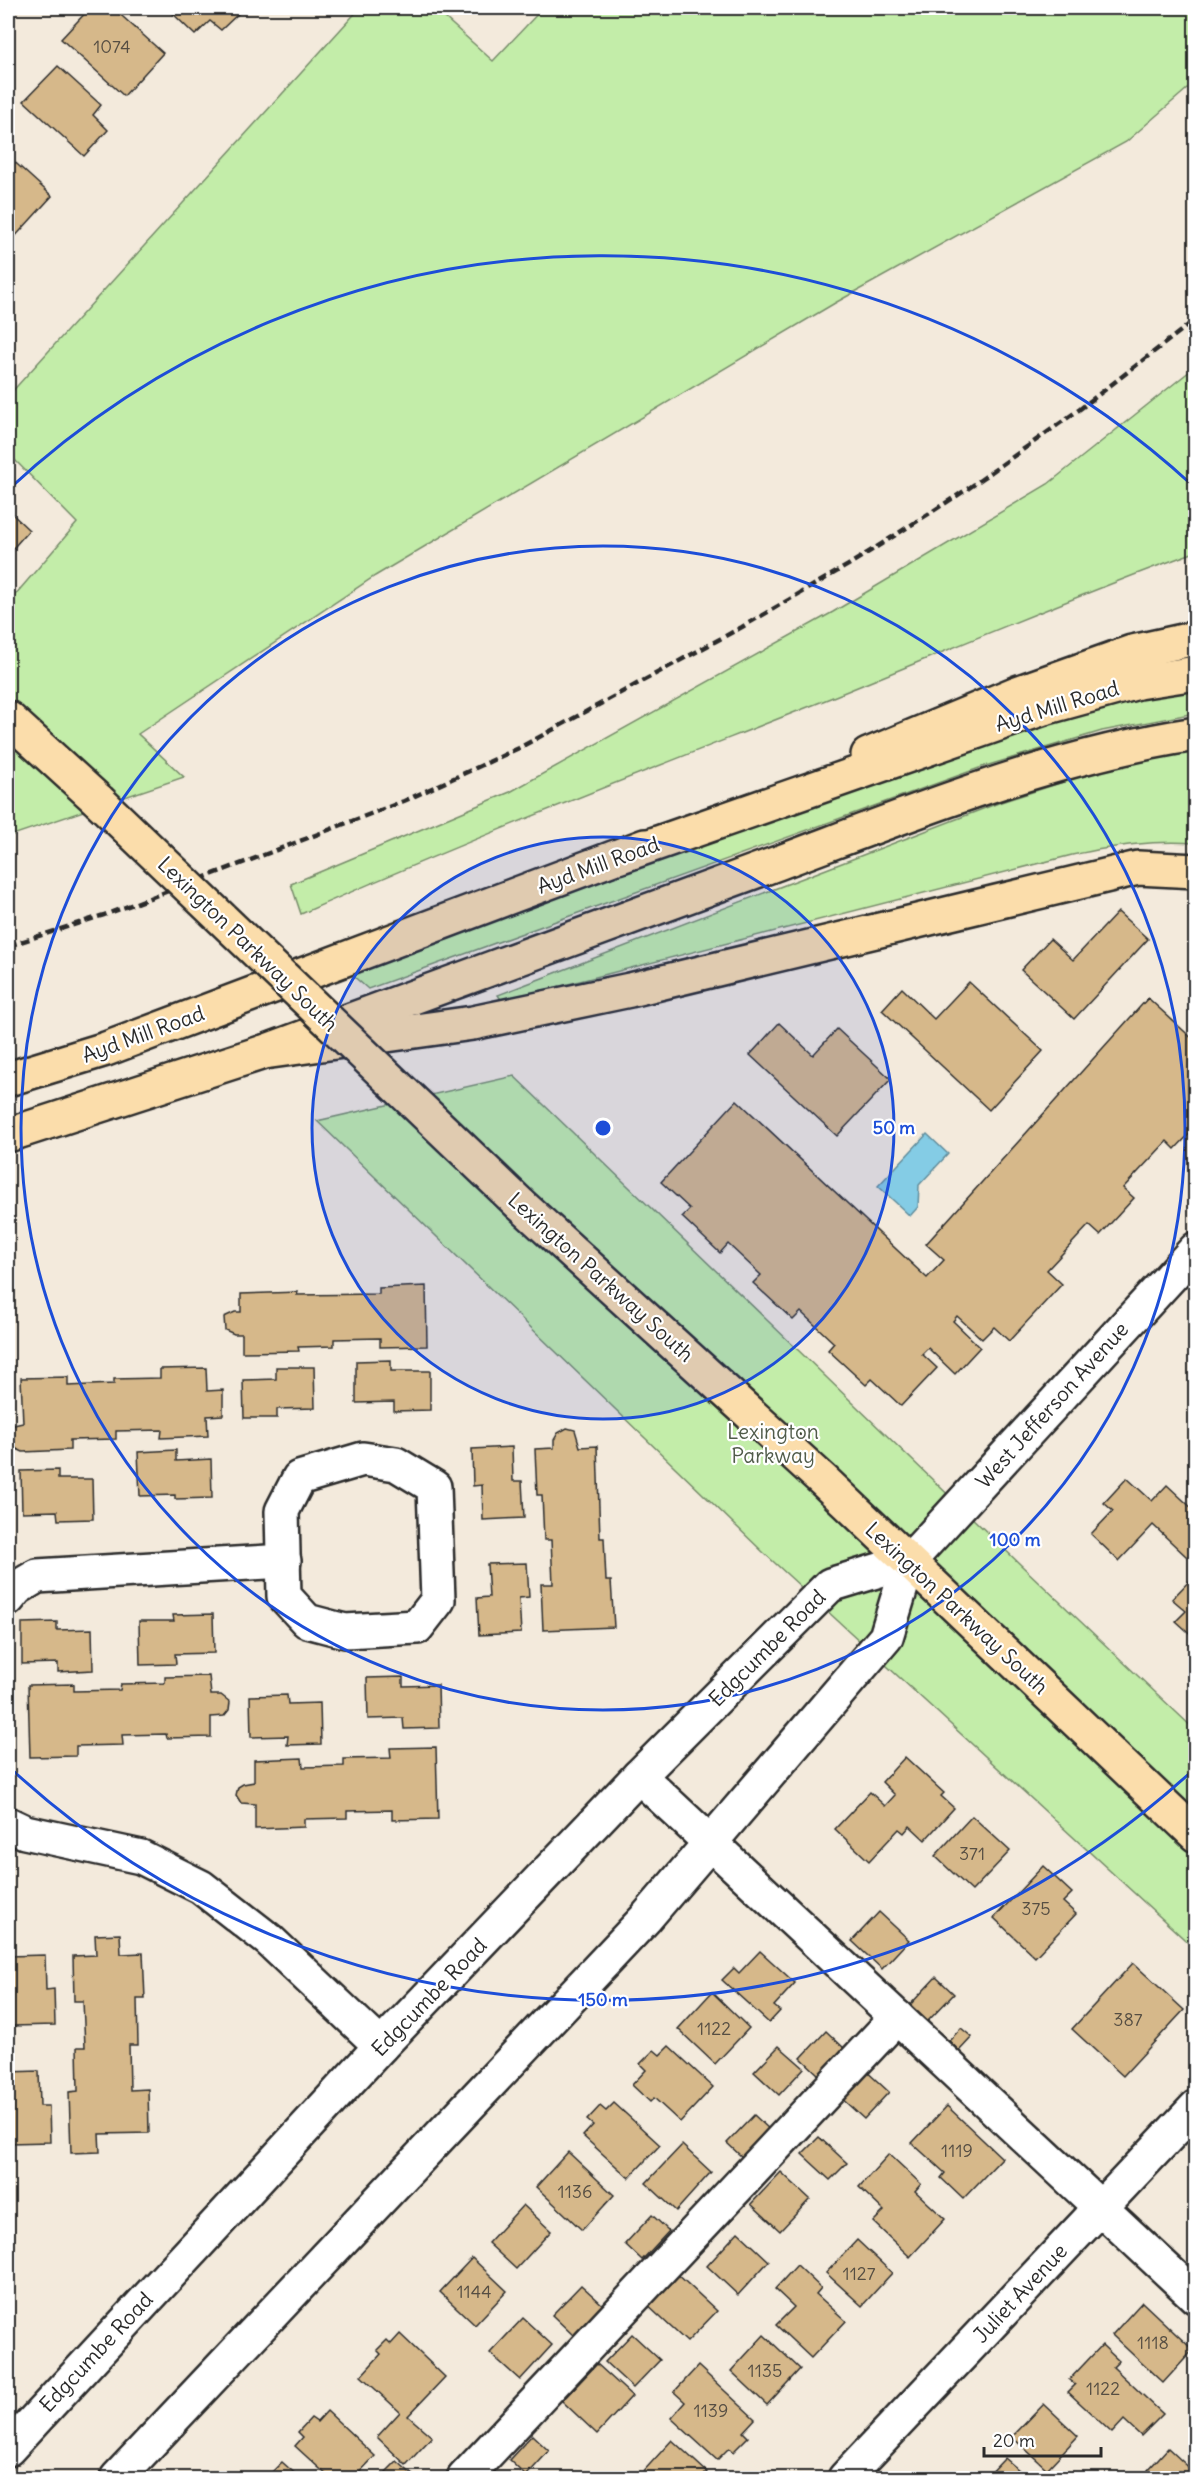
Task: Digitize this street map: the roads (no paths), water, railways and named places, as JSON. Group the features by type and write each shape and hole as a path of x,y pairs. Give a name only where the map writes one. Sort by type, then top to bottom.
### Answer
{"main road":[{"path":"618,856 1017,693 1132,652 1196,638"},
{"name":"Ayd Mill Road","path":"8,1079 106,1049 618,856 1044,708 1138,682 1196,673"},
{"name":"Lexington Parkway South","path":"8,718 99,801 520,1204 909,1561 1196,1835"},
{"path":"8,1136 264,1052 921,810 1050,767 1142,742 1196,734"},
{"path":"264,1052 485,1021 630,990 1138,868 1196,871"}],"street":[{"name":"West Jefferson Avenue","path":"909,1561 1196,1249"},
{"path":"363,1459 396,1464 434,1487 438,1600 417,1627 345,1631 307,1621 284,1596 284,1561 282,1511 299,1478 363,1459"},
{"path":"8,1599 17,1588 37,1576 284,1561"},
{"name":"Edgcumbe Road","path":"8,2449 381,2046 639,1776 830,1585 909,1561"},
{"path":"117,2478 645,1918 886,1637 909,1561"},
{"path":"639,1776 1196,2297"},
{"path":"8,1824 25,1832 141,1857 201,1887 269,1940 381,2046"},
{"path":"464,2478 897,2017"},
{"name":"Juliet Avenue","path":"845,2478 1196,2107"}],"water":[{"path":"927,1134 948,1154 919,1185 918,1207 910,1216 878,1186"}],"railway":[{"path":"8,946 104,915 404,801 519,748 742,627 850,564 969,488 1080,409 1196,319"}],"park label":[{"name":"Lexington Parkway","path":"773,1443"}]}
